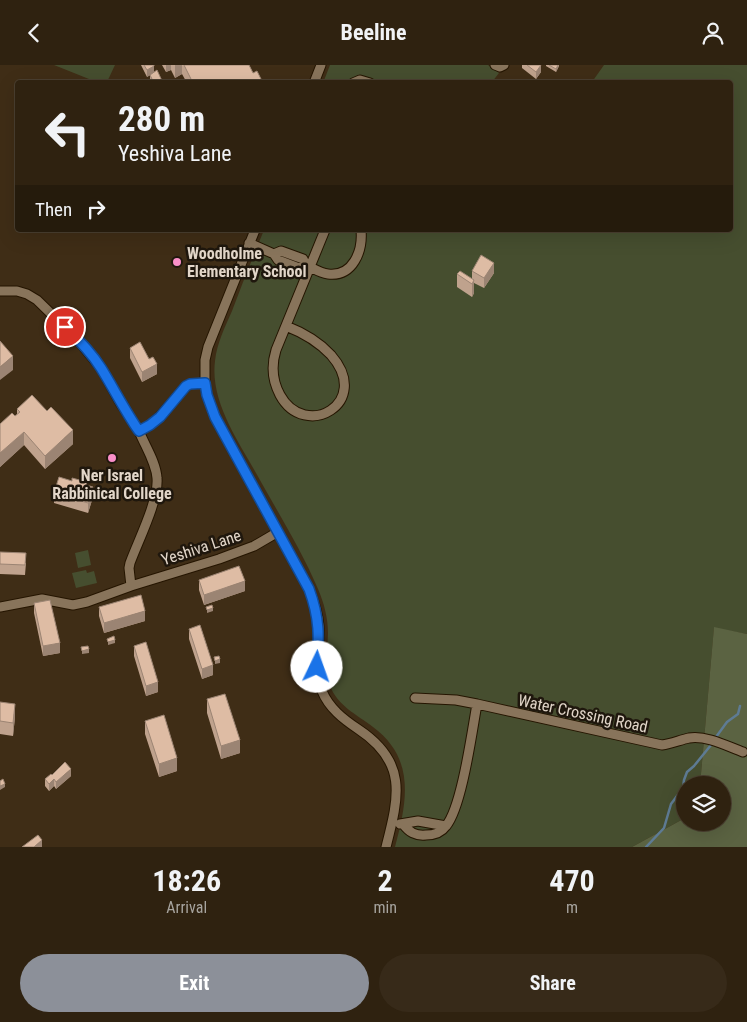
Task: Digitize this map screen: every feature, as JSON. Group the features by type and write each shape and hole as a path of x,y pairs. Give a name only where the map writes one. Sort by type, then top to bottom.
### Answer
{"street":[{"path":"315,80 321,65"},
{"path":"253,232 208,347 205,360 207,395 215,417 309,589 319,625 318,676 325,698 338,714 377,743 392,766 397,787 386,847"},
{"path":"286,326 304,333 317,342 331,355 342,370 344,384 341,399 332,409 323,414 307,415 296,411 286,403 277,389 272,365 276,351 308,266 324,232"},
{"path":"249,243 274,254 281,251 303,259 308,266 325,274 331,274 344,271 350,267 359,254 361,232"},
{"name":"Yeshiva Lane","path":"0,291 17,291 37,300 78,339 101,368 139,431 155,468 157,479 154,499 130,563 131,586"},
{"path":"139,431 160,417 186,386 205,383"},
{"name":"Yeshiva Lane","path":"0,607 42,599 73,605 87,602 254,546 278,531"},
{"name":"Water Crossing Road","path":"415,698 456,700 662,745 673,744 689,738 700,738 743,752"},
{"path":"403,824 409,832 424,835 437,834 446,826 455,809 477,704"},
{"path":"392,822 403,824 418,821 446,826"}],"green space":[{"path":"54,65 115,65 108,80 92,80"},
{"path":"330,65 488,65 499,73 494,80 324,80"},
{"path":"604,65 747,65 747,634 714,628 701,776 676,776 676,823 632,847 395,847 405,798 405,782 402,767 387,739 354,714 333,693 326,673 328,627 322,600 296,545 226,419 217,391 215,361 218,348 263,232 733,232 733,80 593,80"},
{"path":"88,550 91,565 78,568 75,553"},
{"path":"86,570 87,573 94,571 97,583 76,588 72,573"},
{"path":"714,627 747,634 747,847 632,847 676,823 676,831 731,831 731,776 701,776"}],"building":[{"path":"144,65 154,65 154,66 147,70"},
{"path":"184,65 249,65 253,73 257,71 262,80 192,80"},
{"path":"527,65 541,65 536,72"},
{"path":"549,65 558,65 556,69"},
{"path":"157,70 162,80 152,80 150,75"},
{"path":"481,255 494,263 484,278 472,271"},
{"path":"460,271 474,280 472,284 457,274"},
{"path":"0,341 13,356 0,367"},
{"path":"140,342 149,359 153,357 157,364 142,372 130,348"},
{"path":"32,395 47,411 51,407 73,430 45,456 24,432 0,453 0,424 12,413 15,416 20,412 17,409"},
{"path":"59,477 72,481 72,478 87,482 86,485 93,487 88,503 54,493"},
{"path":"0,552 26,553 25,565 0,564"},
{"path":"239,566 245,581 204,595 199,580"},
{"path":"141,595 145,611 104,623 99,607"},
{"path":"50,600 60,643 43,646 34,603"},
{"path":"212,605 213,608 207,610 206,607"},
{"path":"200,625 213,665 202,669 189,629"},
{"path":"114,636 115,640 108,642 107,639"},
{"path":"146,642 158,682 146,686 134,646"},
{"path":"88,646 89,649 82,651 81,647"},
{"path":"219,656 220,659 215,661 214,657"},
{"path":"225,694 240,740 221,746 207,699"},
{"path":"0,702 15,704 13,723 0,721"},
{"path":"164,715 177,758 159,764 145,721"},
{"path":"65,762 71,769 56,782 54,779 49,784 45,779"},
{"path":"3,779 5,784 0,786 0,781"},
{"path":"38,835 42,840 34,847 22,847"}],"waterway":[{"path":"716,737 727,722 738,714 740,706"},
{"path":"646,847 664,828 671,804 683,788 687,772 711,745"}],"place":[{"name":"Woodholme Elementary School","path":"177,262"},
{"name":"Ner Israel Rabbinical College","path":"112,458"}],"route":[{"path":"65,327 78,339 101,368 139,431 160,417 186,386 205,383 215,417 309,589 319,625 317,667"}]}
